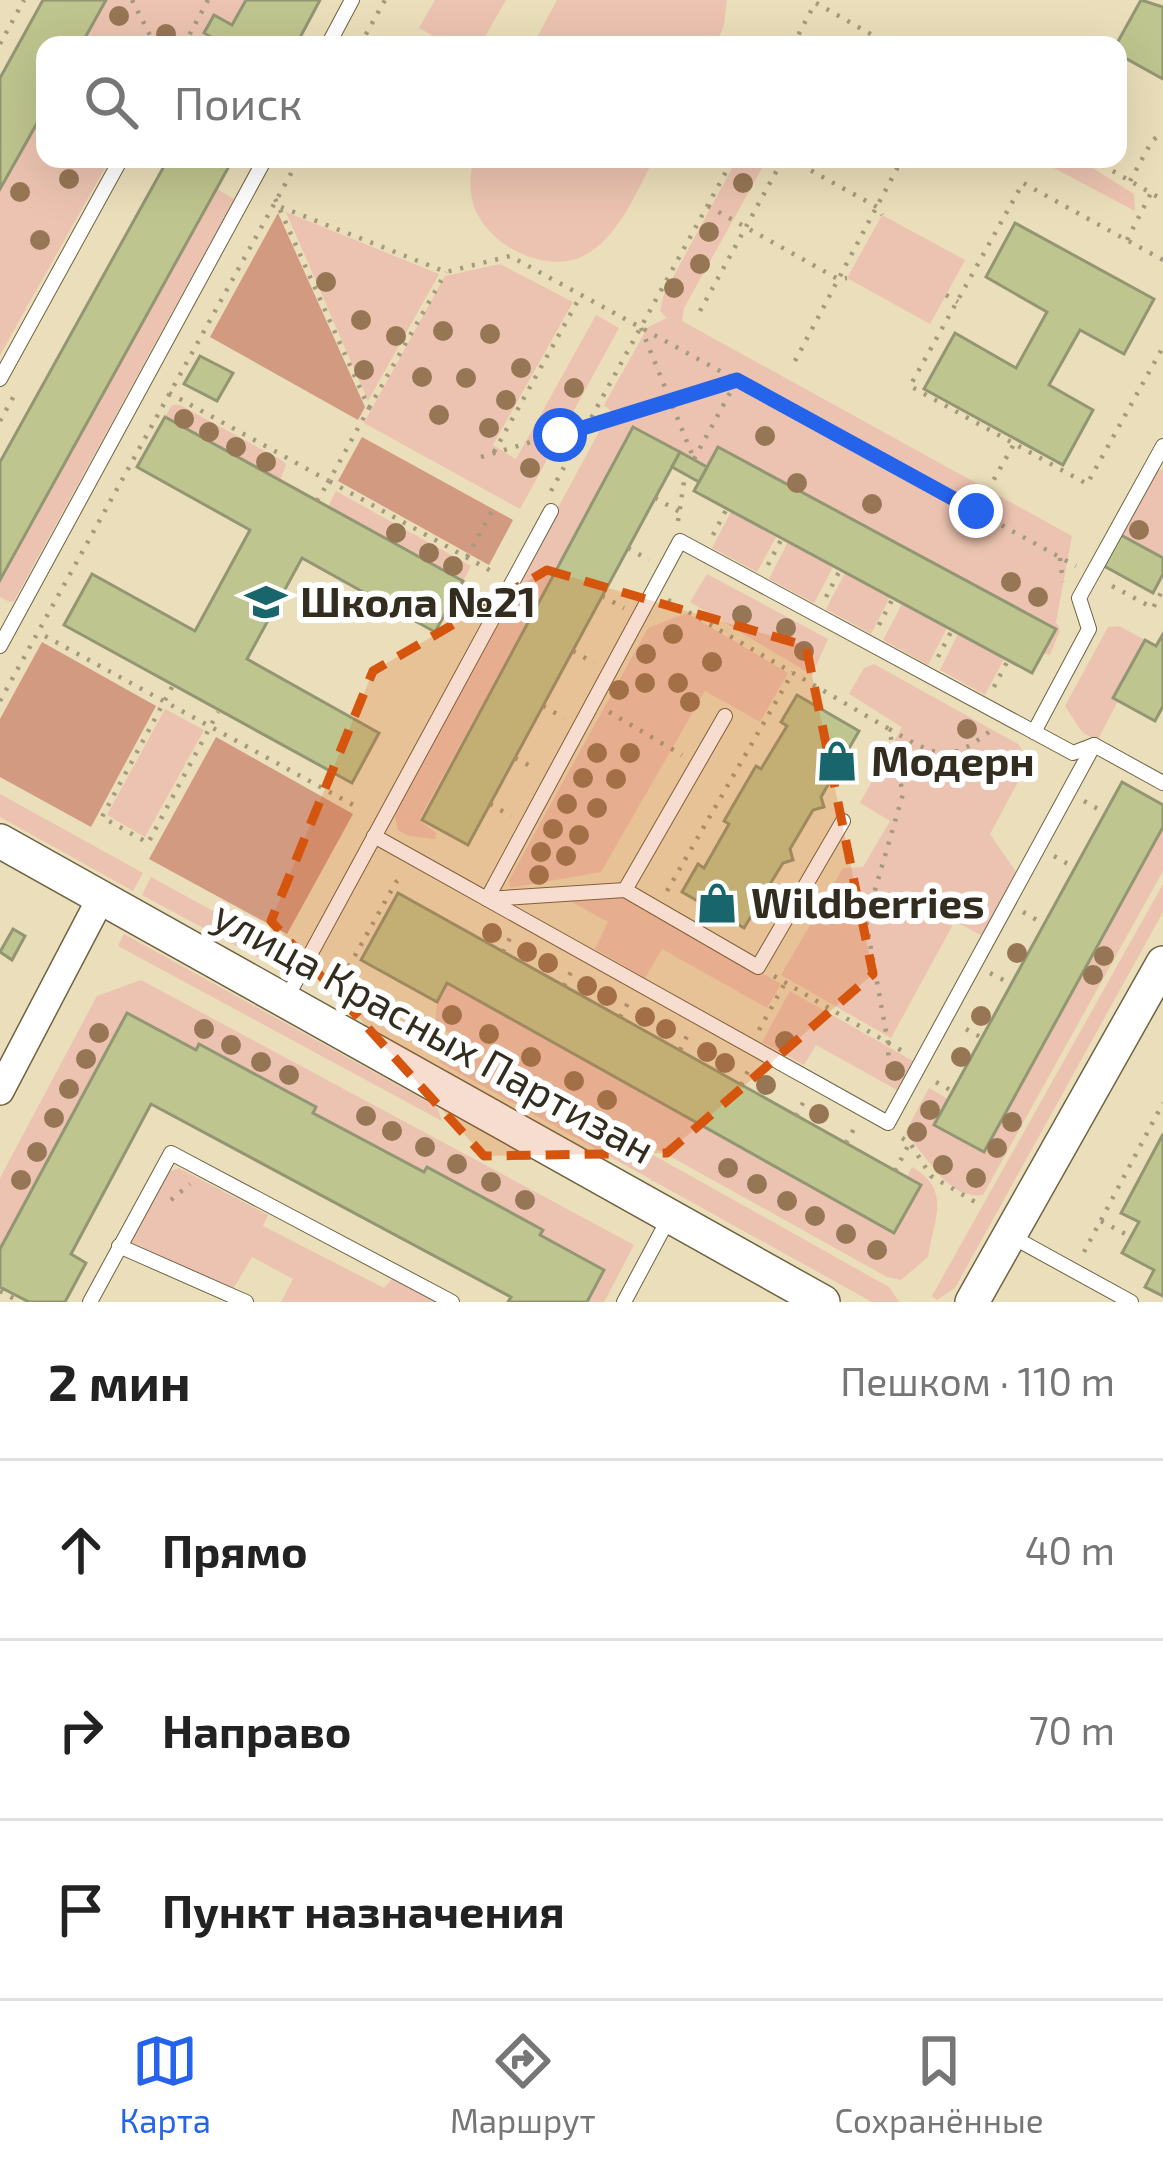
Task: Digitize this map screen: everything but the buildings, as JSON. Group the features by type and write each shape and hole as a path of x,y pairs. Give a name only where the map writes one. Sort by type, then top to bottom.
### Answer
{"street":[{"name":"улица Красных Партизан","path":"0,841 824,1302"},
{"path":"0,1091 101,898"},
{"path":"972,1302 1163,963"}],"lane":[{"path":"333,36 352,0"},
{"path":"0,379 116,168"},
{"path":"0,644 260,168"},
{"path":"1034,732 1088,628 1078,598 1163,446"},
{"path":"285,1001 547,508"},
{"path":"487,899 680,542 1073,753 1094,745 1163,783"},
{"path":"625,890 725,716"},
{"path":"374,836 888,1123 1094,745"},
{"path":"487,899 625,890 758,968 844,821"},
{"path":"90,1302 171,1153 452,1302"},
{"path":"624,1302 670,1216"},
{"path":"1010,1235 1131,1302"},
{"path":"119,1246 246,1302"}],"path":[{"path":"0,44 24,0"},
{"path":"131,0 150,36"},
{"path":"189,36 208,0"},
{"path":"365,36 385,0"},
{"path":"798,36 816,1 875,36"},
{"path":"1130,181 1152,141 1163,132"},
{"path":"266,168 278,205 369,408"},
{"path":"0,700 295,168"},
{"path":"547,508 728,168"},
{"path":"700,311 782,168"},
{"path":"804,168 882,214"},
{"path":"795,361 897,168"},
{"path":"1108,168 1163,200"},
{"path":"1163,260 1024,183 910,386 1087,484 1163,347"},
{"path":"1127,240 1151,193"},
{"path":"278,205 446,272 510,256 1153,608 1163,589"},
{"path":"708,206 838,279 847,278"},
{"path":"317,501 446,272"},
{"path":"493,454 581,295"},
{"path":"946,295 958,302"},
{"path":"641,328 694,459 737,380"},
{"path":"481,458 737,380"},
{"path":"169,393 503,577"},
{"path":"976,511 1014,444"},
{"path":"676,532 685,475"},
{"path":"655,499 680,512"},
{"path":"467,557 496,506"},
{"path":"706,548 727,508"},
{"path":"761,578 782,538"},
{"path":"628,548 658,565"},
{"path":"1060,558 1065,590"},
{"path":"819,610 840,570"},
{"path":"654,591 889,729 940,753 964,752 1007,717"},
{"path":"602,596 632,612"},
{"path":"872,638 893,598"},
{"path":"932,670 952,630"},
{"path":"45,636 357,807"},
{"path":"573,651 602,668"},
{"path":"987,700 1008,660"},
{"path":"658,908 793,672"},
{"path":"172,687 101,818 132,835 148,843 218,712"},
{"path":"593,703 697,764"},
{"path":"543,706 571,722"},
{"path":"889,729 903,794 866,921 888,1042 890,1120 896,1135 910,1143 931,1176 982,1206"},
{"path":"515,758 543,773"},
{"path":"1082,800 1105,813"},
{"path":"490,804 518,820"},
{"path":"1051,855 1075,868"},
{"path":"343,977 396,882 415,873"},
{"path":"1020,911 1044,924"},
{"path":"503,952 516,927"},
{"path":"564,986 577,961"},
{"path":"758,968 921,1061"},
{"path":"987,971 1011,984"},
{"path":"752,1043 785,983"},
{"path":"620,1017 634,992"},
{"path":"958,1024 982,1038"},
{"path":"928,1078 952,1091"},
{"path":"1079,1262 1163,1103"},
{"path":"895,1171 910,1143"},
{"path":"1101,1221 1131,1237"},
{"path":"0,1291 20,1302"}],"highlighted area":[{"path":"547,570 806,646 873,974 667,1153 484,1156 271,921 373,671"}],"shaded area":[{"path":"106,0 246,0 232,25 213,16 204,32 210,36 86,36"},
{"path":"435,0 506,0 485,36 434,36 419,28"},
{"path":"557,0 727,0 720,36 538,36"},
{"path":"36,125 36,168 105,168 0,355 0,189"},
{"path":"472,168 649,168 627,210 601,244 575,259 558,262 523,254 493,235 474,206"},
{"path":"732,168 762,168 684,308 682,321 1072,536 1056,622 1060,630 1050,655 634,427 421,816 420,821 436,833 435,839 409,836 398,830 395,817 401,799 601,428 623,421 604,405 648,327 667,318 660,311 664,294"},
{"path":"1054,168 1092,168 1134,194 1135,211"},
{"path":"217,189 234,199 14,601 0,597 0,580"},
{"path":"286,212 439,274 368,401"},
{"path":"278,213 365,407 358,420 210,337"},
{"path":"882,215 965,260 930,324 847,278"},
{"path":"500,264 573,302 493,445 516,459 596,315 619,328 520,509 364,423 445,276"},
{"path":"172,405 180,405 283,461 280,480 165,417"},
{"path":"362,437 513,520 489,565 338,481"},
{"path":"1163,469 1163,558 1124,537 1124,527 1154,472"},
{"path":"336,491 471,566 463,581 328,507"},
{"path":"731,512 776,537 757,572 712,548"},
{"path":"788,542 833,567 814,603 769,579"},
{"path":"845,573 890,597 871,634 826,609"},
{"path":"707,574 828,639 812,675 690,602"},
{"path":"902,604 947,628 928,665 883,640"},
{"path":"687,613 788,673 760,722 705,691 601,872 510,888 509,880 648,628"},
{"path":"1119,626 1145,640 1113,698 1118,701 1097,741 1082,732 1065,706 1108,627"},
{"path":"958,634 1004,659 985,695 940,670"},
{"path":"42,642 156,706 91,827 0,777 0,719"},
{"path":"874,664 1018,744 1026,757 1024,771 990,834 1016,872 982,936 955,921 891,1038 781,975 843,868 863,867 890,821 860,803 902,727 849,694 864,668"},
{"path":"165,709 204,730 145,837 107,815"},
{"path":"216,737 353,814 287,934 149,859"},
{"path":"0,794 143,873 133,891 0,817"},
{"path":"1163,827 1163,871 983,1195 959,1191 905,1133 929,1088 948,1099 934,1125 985,1152"},
{"path":"151,877 301,959 283,971 142,895"},
{"path":"1163,884 1163,912 955,1288 937,1300 932,1296"},
{"path":"624,894 781,984 767,1008 662,949 645,978 595,949 608,922 566,899"},
{"path":"124,934 437,1107 442,1121 118,946"},
{"path":"141,980 634,1245 604,1302 587,1302 604,1269 540,1235 543,1229 313,1113 316,1107 200,1044 196,1050 127,1013 0,1249 0,1178 97,996"},
{"path":"447,983 894,1233 921,1186 907,1177 912,1167 936,1195 928,1257 901,1280 887,1277 440,1028 435,1023 437,1002"},
{"path":"790,991 913,1061 897,1090 816,1045 804,1065 762,1042"},
{"path":"450,1041 889,1287 899,1302 872,1302 439,1062"},
{"path":"179,1168 268,1215 263,1226 384,1288 392,1279 437,1302 281,1302 293,1279 252,1257 233,1289 129,1243 168,1172"}],"place":[{"name":"Школа №21","path":"266,602"},
{"name":"Модерн","path":"837,761"},
{"name":"Wildberries","path":"717,903"}],"route":[{"path":"560,435 737,380 976,511"}]}
